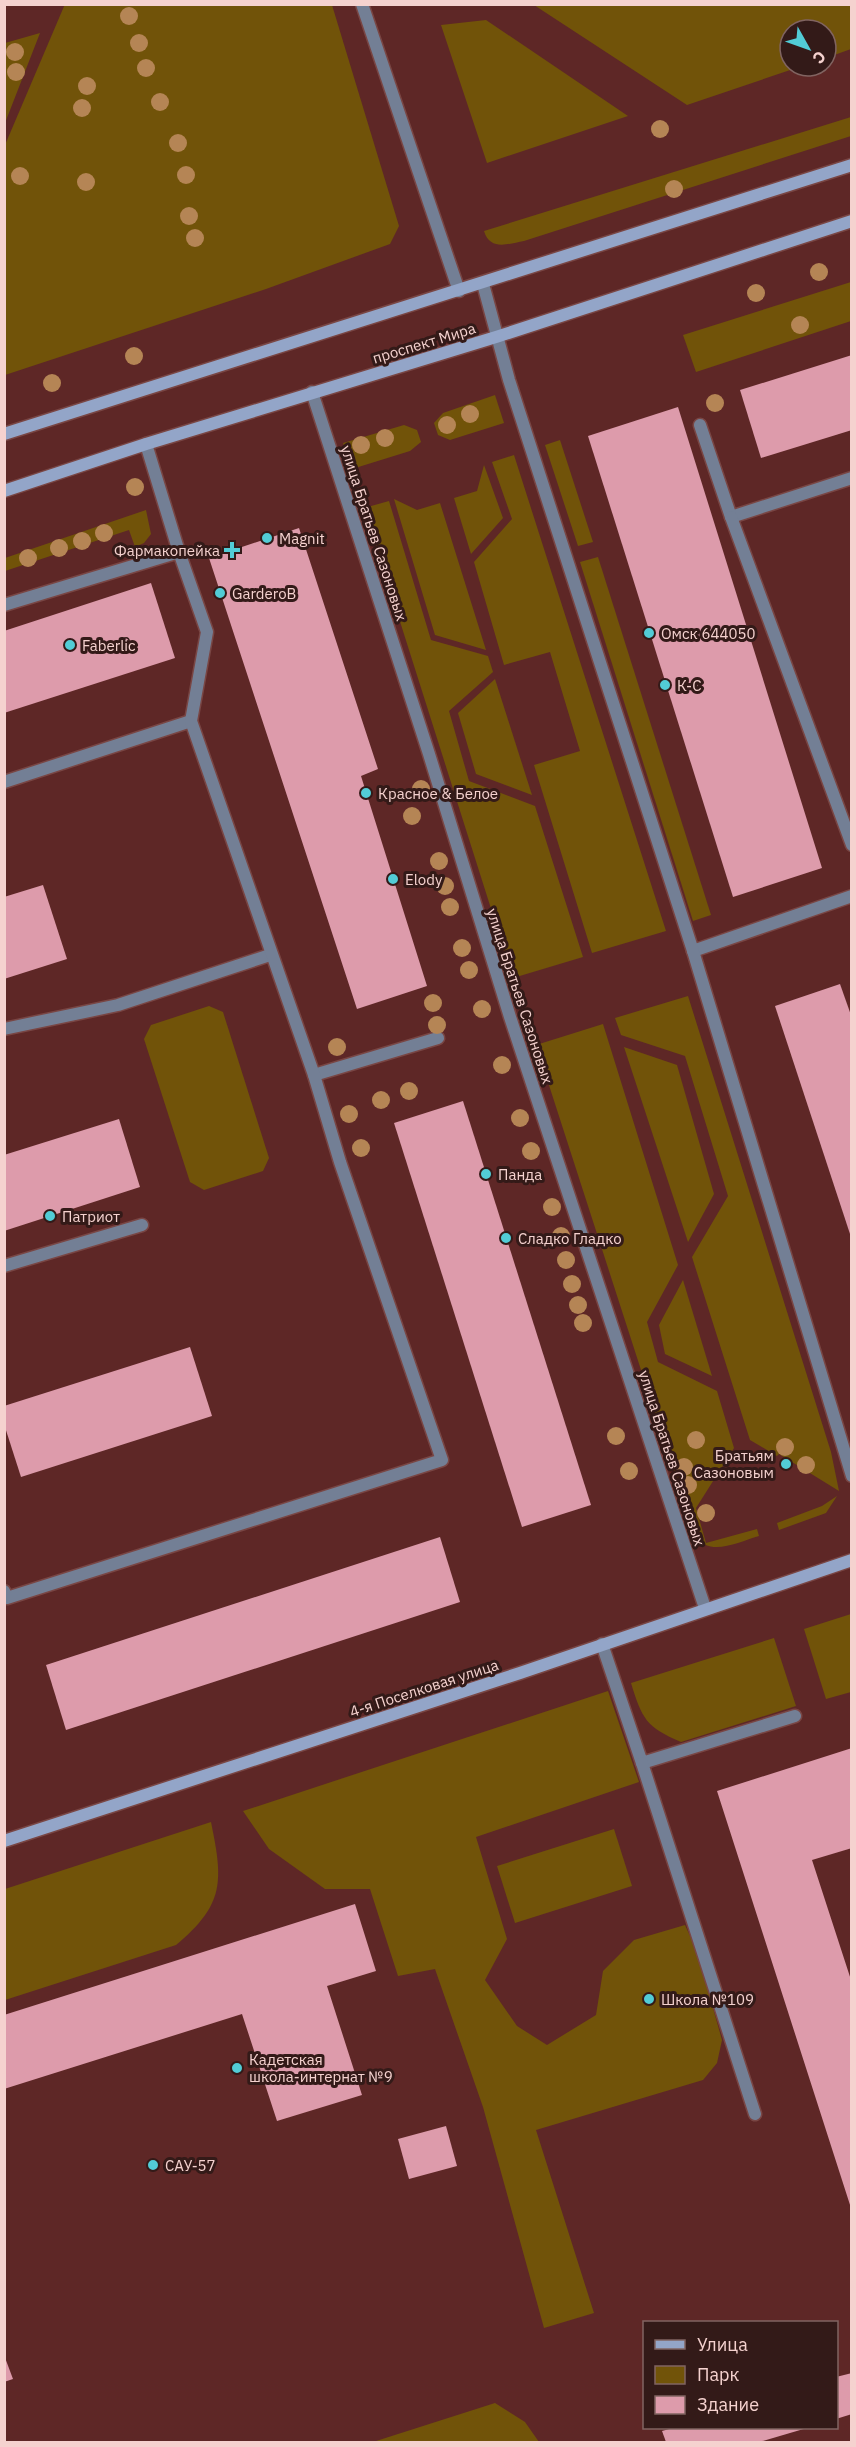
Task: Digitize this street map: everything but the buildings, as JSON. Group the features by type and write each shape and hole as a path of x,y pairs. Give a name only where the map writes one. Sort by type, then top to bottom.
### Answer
{"main road":[{"path":"4,434 483,284 852,165"},
{"name":"проспект Мира","path":"4,491 312,392 496,337 852,221"},
{"name":"4-я Поселковая улица","path":"4,1841 508,1677 705,1608 852,1560"}],"street":[{"path":"362,4 459,291"},
{"path":"483,284 496,337 693,951 852,1476"},
{"name":"улица Братьев Сазоновых","path":"312,392 510,1017 705,1608"},
{"path":"700,425 730,517 852,844"},
{"path":"4,1591 7,1598 442,1460 340,1162 314,1075 270,955 191,721 207,632 179,552 146,444"},
{"path":"730,517 852,478"},
{"path":"4,606 179,552"},
{"path":"4,782 191,721"},
{"path":"693,951 852,896"},
{"path":"4,1029 118,1005 270,955"},
{"path":"314,1075 438,1038"},
{"path":"4,1266 142,1225"},
{"path":"602,1644 755,2114"},
{"path":"642,1763 795,1716"}],"green space":[{"path":"65,4 332,5 399,226 390,244 266,289 5,375 5,145"},
{"path":"534,5 851,5 851,49 838,54 838,18 778,18 778,74 687,105"},
{"path":"486,20 628,116 487,163 441,25"},
{"path":"40,33 5,123 5,43"},
{"path":"851,117 851,136 524,241 495,244 484,231"},
{"path":"851,282 851,321 696,372 683,335"},
{"path":"495,395 504,423 450,440 438,435 434,423 443,413"},
{"path":"404,425 417,430 421,442 410,451 352,469 343,443"},
{"path":"560,440 593,542 578,546 545,445"},
{"path":"514,455 666,931 592,953 534,765 580,751 550,652 504,665 474,562 512,519 492,462"},
{"path":"484,465 503,518 471,554 454,498 477,491"},
{"path":"394,499 417,510 440,503 486,650 435,635"},
{"path":"389,501 431,640 488,656 493,672 449,711 469,781 535,806 583,957 513,978 364,508"},
{"path":"146,510 151,534 144,543 135,547 129,530 5,571 5,558"},
{"path":"598,557 711,915 693,921 580,562"},
{"path":"495,679 532,795 476,774 458,713"},
{"path":"688,996 831,1452 839,1491 779,1454 777,1456 750,1440 692,1257 728,1196 685,1056 621,1035 615,1018"},
{"path":"209,1006 223,1012 269,1158 263,1171 204,1190 190,1182 144,1039 151,1025"},
{"path":"603,1024 678,1265 647,1322 658,1362 717,1391 734,1448 696,1508 706,1543 757,1529 759,1536 734,1544 709,1546 701,1543 695,1537 536,1045"},
{"path":"624,1047 677,1065 714,1194 688,1242"},
{"path":"683,1280 712,1376 665,1354 659,1325"},
{"path":"837,1496 826,1513 779,1530 777,1523 822,1506"},
{"path":"851,1614 851,1692 826,1699 804,1629"},
{"path":"774,1638 796,1706 681,1742 660,1732 642,1714 631,1683"},
{"path":"608,1691 639,1782 476,1837 507,1939 485,1980 517,2026 547,2045 596,2015 603,1971 634,1940 685,1925 697,1951 722,2040 717,2063 703,2080 536,2130 594,2313 544,2328 483,2107 435,1969 398,1976 370,1889 325,1889 269,1849 243,1811"},
{"path":"211,1822 217,1860 216,1890 212,1904 204,1917 176,1945 5,2000 5,1889"},
{"path":"614,1829 632,1886 515,1923 497,1866"},
{"path":"495,2403 525,2422 539,2442 373,2442"}],"place":[{"name":"Magnit","path":"267,538"},
{"name":"Фармакопейка","path":"232,550"},
{"name":"GarderoB","path":"220,593"},
{"name":"Омск 644050","path":"649,633"},
{"name":"Faberlic","path":"70,645"},
{"name":"К-С","path":"665,685"},
{"name":"Красное & Белое","path":"366,793"},
{"name":"Elody","path":"393,879"},
{"name":"Панда","path":"486,1174"},
{"name":"Патриот","path":"50,1216"},
{"name":"Сладко Гладко","path":"506,1238"},
{"name":"Братьям Сазоновым","path":"786,1464"},
{"name":"Школа №109","path":"649,1999"},
{"name":"Кадетская школа-интернат №9","path":"237,2068"},
{"name":"САУ-57","path":"153,2165"}]}
